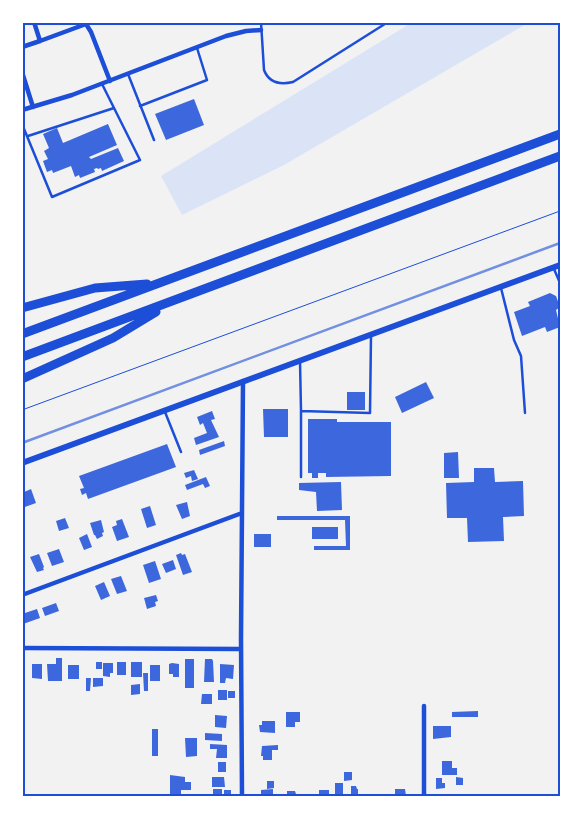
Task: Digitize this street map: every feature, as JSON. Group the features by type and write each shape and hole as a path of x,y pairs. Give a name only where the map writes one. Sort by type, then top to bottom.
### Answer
{"highway":[{"path":"22,334 560,134"},
{"path":"22,357 560,156"},
{"path":"22,308 95,288 160,283"},
{"path":"22,379 113,338 174,301"}],"main road":[{"path":"22,463 557,266"}],"street":[{"path":"34,22 40,41"},
{"path":"25,46 86,24 110,80"},
{"path":"23,109 72,95 234,33 261,30"},
{"path":"22,72 33,107"},
{"path":"242,796 243,381"},
{"path":"22,595 242,513"},
{"path":"22,648 241,649"},
{"path":"424,706 424,796"}],"lane":[{"path":"261,22 263,61 266,74 276,83 286,84 293,82 388,22"},
{"path":"140,106 207,80 197,48"},
{"path":"128,74 154,140"},
{"path":"22,124 52,197 140,160 102,84"},
{"path":"28,136 114,108"},
{"path":"557,266 560,282"},
{"path":"500,287 514,340 521,356 525,412"},
{"path":"301,411 370,413 371,334"},
{"path":"300,361 301,477"},
{"path":"165,410 182,452"}],"path":[{"path":"22,410 560,211"}],"shaded area":[{"path":"411,23 528,23 284,165 182,215 161,176"}],"building":[{"path":"194,99 204,125 166,140 155,114"},
{"path":"108,124 117,145 89,157 91,159 118,148 124,161 102,171 101,168 94,169 95,172 80,178 79,175 75,177 71,166 53,173 52,170 47,172 43,161 48,159 44,151 49,148 43,134 57,128 63,143"},
{"path":"550,293 556,296 560,307 556,310 560,327 547,332 545,327 522,336 514,312 530,306 528,302"},
{"path":"426,382 434,398 402,413 395,397"},
{"path":"347,392 365,392 365,410 347,410"},
{"path":"263,409 288,409 288,437 264,437"},
{"path":"212,411 215,419 211,420 219,437 196,445 194,438 207,433 203,423 200,425 197,417"},
{"path":"308,419 337,419 337,422 391,422 391,476 326,477 326,473 318,473 318,478 312,478 312,473 308,473"},
{"path":"224,441 225,446 200,455 199,450"},
{"path":"167,444 176,467 88,499 86,493 82,495 80,489 84,488 79,476"},
{"path":"458,452 459,478 444,478 444,453"},
{"path":"474,468 494,468 495,482 523,481 524,516 503,517 504,541 468,542 467,518 447,518 446,483 474,482"},
{"path":"194,470 198,479 192,481 191,476 186,478 184,473"},
{"path":"206,477 210,486 205,488 203,484 187,490 185,485"},
{"path":"341,482 342,510 317,511 316,492 299,490 299,483"},
{"path":"31,489 36,503 22,508 22,493"},
{"path":"187,502 190,516 182,519 176,505"},
{"path":"150,506 156,525 147,528 141,509"},
{"path":"277,516 350,516 350,550 314,550 314,546 346,546 345,520 277,520"},
{"path":"65,518 69,528 59,531 56,521"},
{"path":"122,519 129,537 117,541 112,527 117,525 116,521"},
{"path":"101,520 104,532 102,533 103,536 97,539 90,523"},
{"path":"312,527 338,527 338,539 312,539"},
{"path":"87,534 92,547 84,550 79,538"},
{"path":"254,534 271,534 271,547 254,547"},
{"path":"59,549 64,562 52,566 47,553"},
{"path":"181,553 182,555 185,554 192,572 183,575 176,555"},
{"path":"39,554 44,570 37,572 30,557"},
{"path":"173,560 176,569 166,573 162,564"},
{"path":"155,561 161,579 149,583 143,565"},
{"path":"121,576 127,591 117,594 111,579"},
{"path":"104,582 110,596 101,600 95,586"},
{"path":"156,595 158,601 155,602 156,606 147,609 144,598"},
{"path":"56,603 59,611 45,616 42,608"},
{"path":"37,609 40,618 23,624 22,614"},
{"path":"56,658 62,658 62,681 48,681 47,664 56,664"},
{"path":"185,659 194,659 194,688 185,688"},
{"path":"205,659 212,659 213,661 214,682 204,682"},
{"path":"96,662 102,662 102,669 96,669"},
{"path":"117,662 126,662 126,675 117,675"},
{"path":"131,662 142,662 142,677 131,677"},
{"path":"103,663 113,663 113,673 110,673 110,677 103,676"},
{"path":"32,664 42,664 42,679 32,678"},
{"path":"169,664 179,664 179,677 173,677 173,674 169,674"},
{"path":"220,664 234,665 233,679 226,678 225,683 220,683"},
{"path":"68,665 79,665 79,679 68,679"},
{"path":"150,665 160,665 160,681 150,681"},
{"path":"143,673 148,673 148,691 144,691"},
{"path":"86,678 91,678 90,691 86,691"},
{"path":"93,678 103,678 103,686 93,687"},
{"path":"140,684 140,694 131,695 131,685"},
{"path":"218,690 227,690 227,700 218,700"},
{"path":"228,691 235,691 235,698 228,698"},
{"path":"202,694 212,694 212,704 201,704"},
{"path":"478,711 478,717 452,717 452,712"},
{"path":"286,712 300,712 300,722 295,722 295,727 286,727"},
{"path":"215,715 227,716 226,728 215,727"},
{"path":"262,721 275,721 275,733 260,732 259,725 262,725"},
{"path":"433,726 451,726 451,737 433,739"},
{"path":"152,729 158,729 158,756 152,756"},
{"path":"205,733 222,734 222,741 205,740"},
{"path":"185,738 197,738 197,756 186,757"},
{"path":"210,744 227,745 227,758 216,758 217,749 210,749"},
{"path":"278,745 278,750 272,750 272,760 263,760 263,756 261,756 262,746"},
{"path":"442,761 452,761 452,768 457,768 457,775 442,775"},
{"path":"218,762 226,762 226,772 218,772"},
{"path":"344,772 352,772 352,780 344,781"},
{"path":"170,775 185,777 185,782 191,782 191,790 181,790 181,796 170,796"},
{"path":"212,777 224,777 225,787 212,787"},
{"path":"456,777 463,778 463,785 456,785"},
{"path":"436,778 442,778 445,788 436,789"},
{"path":"267,781 274,781 274,788 267,789"},
{"path":"335,783 343,783 343,796 335,796"},
{"path":"351,786 356,786 358,796 351,796"},
{"path":"213,789 222,789 222,795 213,794"},
{"path":"273,789 273,796 261,796 261,790"},
{"path":"395,789 405,789 406,796 395,796"},
{"path":"224,790 231,790 231,796 224,796"},
{"path":"319,790 329,790 329,796 319,796"},
{"path":"287,791 295,791 298,796 287,796"}],"railway":[{"path":"22,443 560,243"}]}
